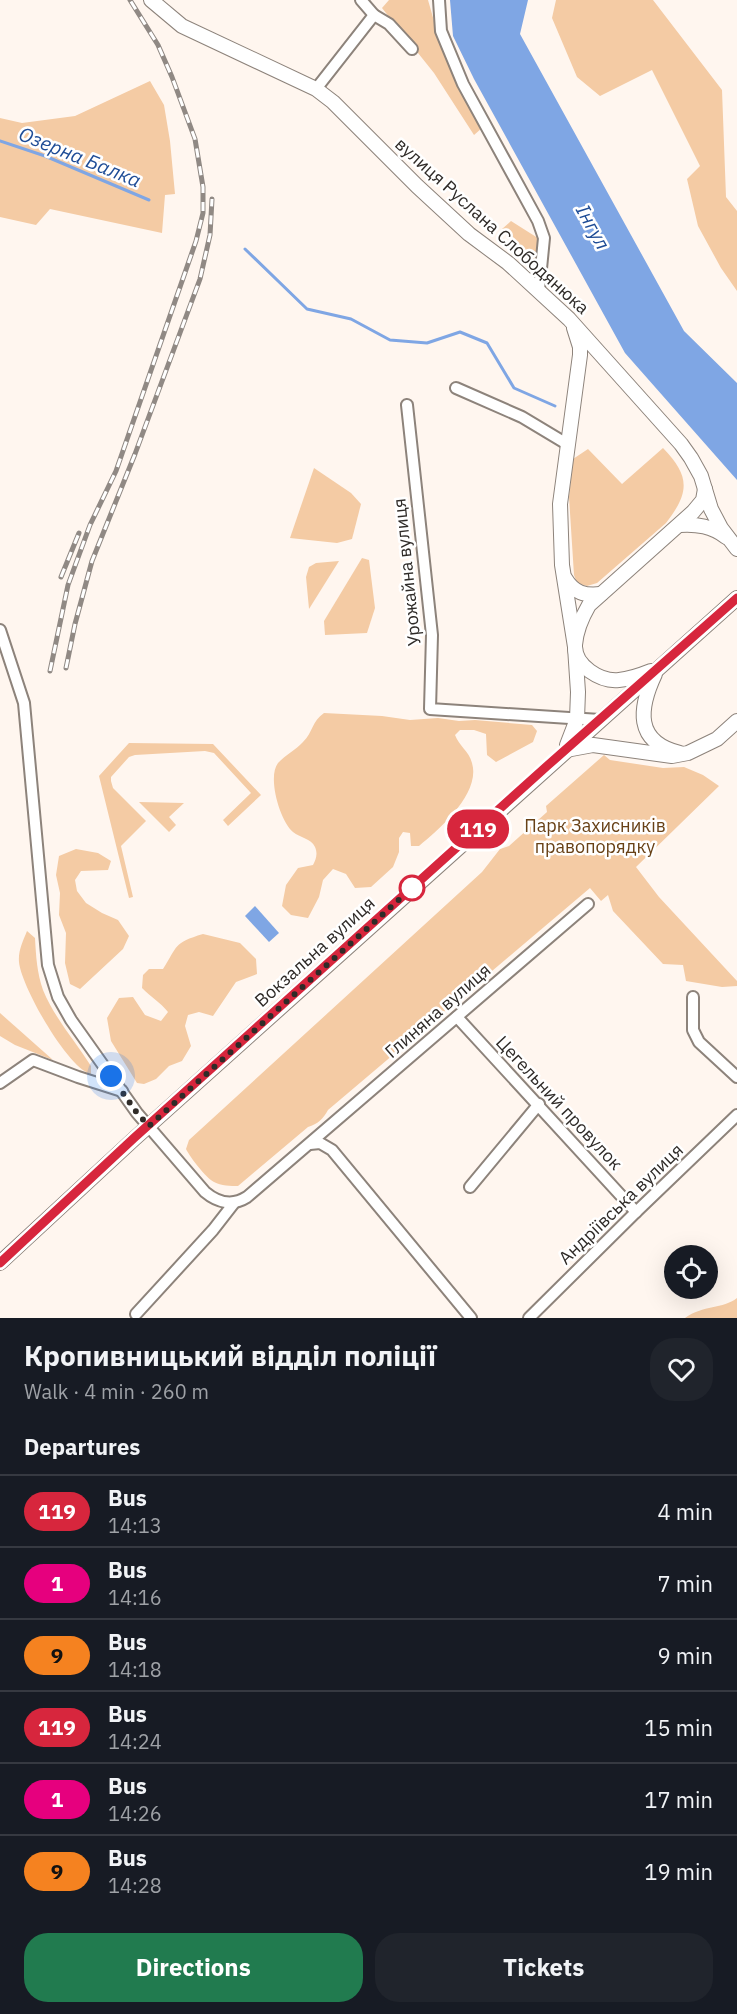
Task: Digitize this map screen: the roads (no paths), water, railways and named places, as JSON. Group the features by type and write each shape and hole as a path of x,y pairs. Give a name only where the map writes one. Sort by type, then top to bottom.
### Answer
{"main road":[{"name":"вулиця Руслана Слободянюка","path":"151,0 182,26 316,88 342,110 417,186 469,234 538,289 681,444 699,471 711,509 734,546"},
{"path":"564,751 577,719 578,692 575,647 562,565 560,504 580,355 577,337 568,319"},
{"path":"658,669 617,680 603,678 592,674 583,665 575,647 589,605 680,525 699,505 705,489"},
{"path":"680,525 712,529 734,546"},
{"path":"562,565 571,588 587,595 601,594"},
{"name":"Вокзальна вулиця","path":"0,1263 564,751 737,598"},
{"path":"658,669 645,697 643,719 646,729 656,741 672,750 688,753"},
{"path":"564,751 593,745 672,756 688,753 717,739 737,721"}],"street":[{"path":"361,0 374,15 389,24 412,50"},
{"path":"439,0 441,31 463,84 538,221 544,238 538,289"},
{"path":"316,88 374,15"},
{"path":"456,388 522,417 567,444"},
{"name":"Урожайна вулиця","path":"407,405 432,635 430,709 600,720"},
{"path":"0,630 24,703 42,909 52,981 70,1020 137,1113 205,1192 215,1199 234,1203 213,1230 136,1314"},
{"name":"Глиняна вулиця","path":"234,1203 247,1197 588,904"},
{"path":"693,997 693,1030 699,1042 737,1077"},
{"name":"Цегельний провулок","path":"457,1017 636,1212"},
{"path":"0,1083 33,1060 122,1091"},
{"path":"470,1187 538,1104"},
{"name":"Андріївська вулиця","path":"529,1318 737,1115"},
{"path":"310,1143 320,1143 332,1150 471,1318"}],"water":[{"name":"Інгул","path":"450,0 528,0 520,34 684,331 737,383 737,480 625,353 474,79 453,36"},
{"path":"255,906 279,933 269,942 245,916"}],"waterway":[{"name":"Озерна Балка","path":"0,141 45,156 149,200"},
{"name":"Озерна Балка","path":"245,249 307,309 351,319 390,340 427,343 460,332 487,343 514,388 555,406"}],"railway":[{"path":"50,671 68,585 90,525 116,471 196,241 203,213 203,187 195,139 158,45 130,0"},
{"path":"66,668 92,561 135,454 200,279 210,235 212,199"},
{"path":"61,577 79,533"}],"park label":[{"name":"Парк Захисників правопорядку","path":"595,836"}]}
